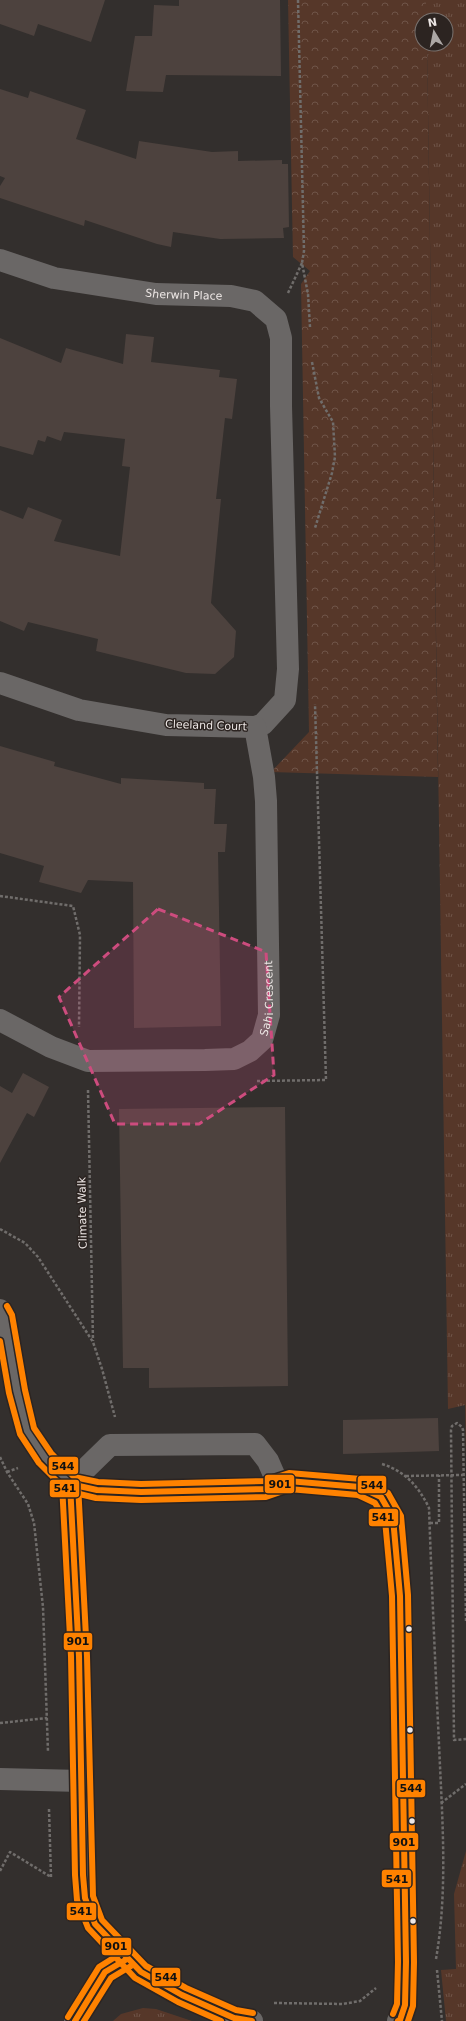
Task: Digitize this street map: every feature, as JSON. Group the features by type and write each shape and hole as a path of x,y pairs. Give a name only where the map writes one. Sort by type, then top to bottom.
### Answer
{"street":[{"name":"Sherwin Place","path":"0,260 54,278 156,294 231,296 256,302 276,319 281,338 283,484"},
{"name":"Cleeland Court","path":"0,683 79,710 158,724 255,727 263,724 285,700 288,669 283,484"},
{"name":"Sahi Crescent","path":"0,1020 51,1047 88,1061 234,1059 257,1046 266,1032 269,1015 266,801 264,777 255,727"},
{"path":"0,1310 4,1317 17,1392 27,1431 45,1458 70,1484 97,1490 141,1492 266,1489 288,1481 360,1487 381,1497 393,1518 400,1596 406,1962 405,2005 400,2020 398,2021"},
{"path":"243,2020 175,1992 141,1972 95,1924 85,1898 83,1882 79,1656 70,1484 110,1445 255,1444 268,1461 278,1484"},
{"path":"0,1779 81,1780"},
{"path":"75,2021 87,1999 105,1972 128,1959"}],"path":[{"path":"0,896 73,906 80,935 79,1029 83,1031"},
{"name":"Climate Walk","path":"88,1084 92,1342"},
{"path":"0,1229 24,1243 38,1257 92,1342 102,1369 116,1423"},
{"path":"466,1621 464,1531 465,1474 462,1427 457,1423 452,1426 451,1430 454,1740 466,1739"},
{"path":"0,1457 7,1472 28,1504 34,1523 43,1607 51,1876"},
{"path":"452,1473 465,1474"},
{"path":"405,1476 465,1474"},
{"path":"430,1523 440,1523 439,1475"},
{"path":"0,1723 47,1718"},
{"path":"441,1803 466,1784"},
{"path":"0,1871 10,1852 60,1882 83,1882"},
{"path":"436,1968 442,2021"},
{"path":"270,2002 343,2004 360,2001 375,1990 378,1982"}],"highlighted area":[{"path":"158,909 266,952 274,1075 199,1124 115,1124 59,997"}],"green space":[{"path":"288,0 426,0 426,12 414,12 414,52 427,52 438,777 271,772 309,732 301,284 310,271 293,257"},
{"path":"426,0 466,0 466,1455 465,1405 448,1409 427,52 454,52 454,12 426,12"},
{"path":"466,1851 466,2021 446,2021 441,1970 456,1969 454,1894"},
{"path":"143,2008 156,2009 192,2021 113,2021 121,2014"}],"building":[{"path":"0,0 105,0 91,42 38,24 34,36 0,24"},
{"path":"179,0 280,0 281,76 166,75 163,92 126,91 135,36 152,36 154,5 179,6"},
{"path":"0,89 28,98 30,91 86,110 76,139 136,159 139,141 212,152 238,151 238,161 282,160 282,164 288,164 289,227 283,228 284,238 220,239 173,232 171,247 157,244 85,220 84,226 0,198 0,186 5,178 0,176"},
{"path":"126,334 154,337 151,362 220,370 219,377 237,379 232,419 225,418 216,499 221,499 211,603 236,631 234,657 215,674 186,673 96,651 98,639 28,622 24,631 0,621 0,510 23,519 28,507 62,520 54,541 120,556 130,467 122,466 125,439 64,432 61,441 47,436 45,442 38,440 33,455 0,446 0,338 61,363 66,348 123,364"},
{"path":"0,746 55,762 54,766 121,784 121,778 204,783 204,789 216,789 214,824 227,824 225,852 218,852 221,1026 134,1028 133,882 88,880 81,893 39,882 44,866 0,853"},
{"path":"23,1073 49,1087 34,1117 27,1113 0,1163 0,1086 12,1093"},
{"path":"285,1107 288,1386 149,1388 149,1368 123,1368 119,1109"},
{"path":"438,1418 439,1451 343,1454 343,1420"}],"transit line":[{"name":"544","path":"7,1306 12,1315 25,1390 34,1428 51,1453 74,1477 98,1482 141,1484 264,1481 289,1473 361,1479 388,1493 401,1516 408,1595 414,1962 413,2006 408,2021"},
{"name":"541","path":"0,1341 9,1393 20,1434 39,1463 67,1491 96,1498 141,1500 266,1497 289,1489 358,1495 375,1503 385,1520 392,1596 398,1962 397,2004 393,2014"},
{"name":"901","path":"70,1484 97,1490 141,1492 266,1489 288,1481 360,1487 381,1497 393,1518 400,1596 406,1962 405,2005 400,2020 398,2021"},
{"name":"541","path":"62,1484 71,1656 75,1875 77,1900 88,1928 135,1978 178,2002 221,2021"},
{"name":"901","path":"70,1484 79,1656 83,1875 85,1898 95,1924 141,1972 182,1995 234,2018 252,2021"},
{"name":"544","path":"78,1484 87,1656 93,1896 102,1920 146,1966 186,1988 236,2010 253,2013"},
{"name":"544","path":"68,2017 99,1967 123,1952"},
{"name":"901","path":"75,2021 105,1972 127,1959"},
{"name":"541","path":"84,2021 111,1978 131,1966"}]}
